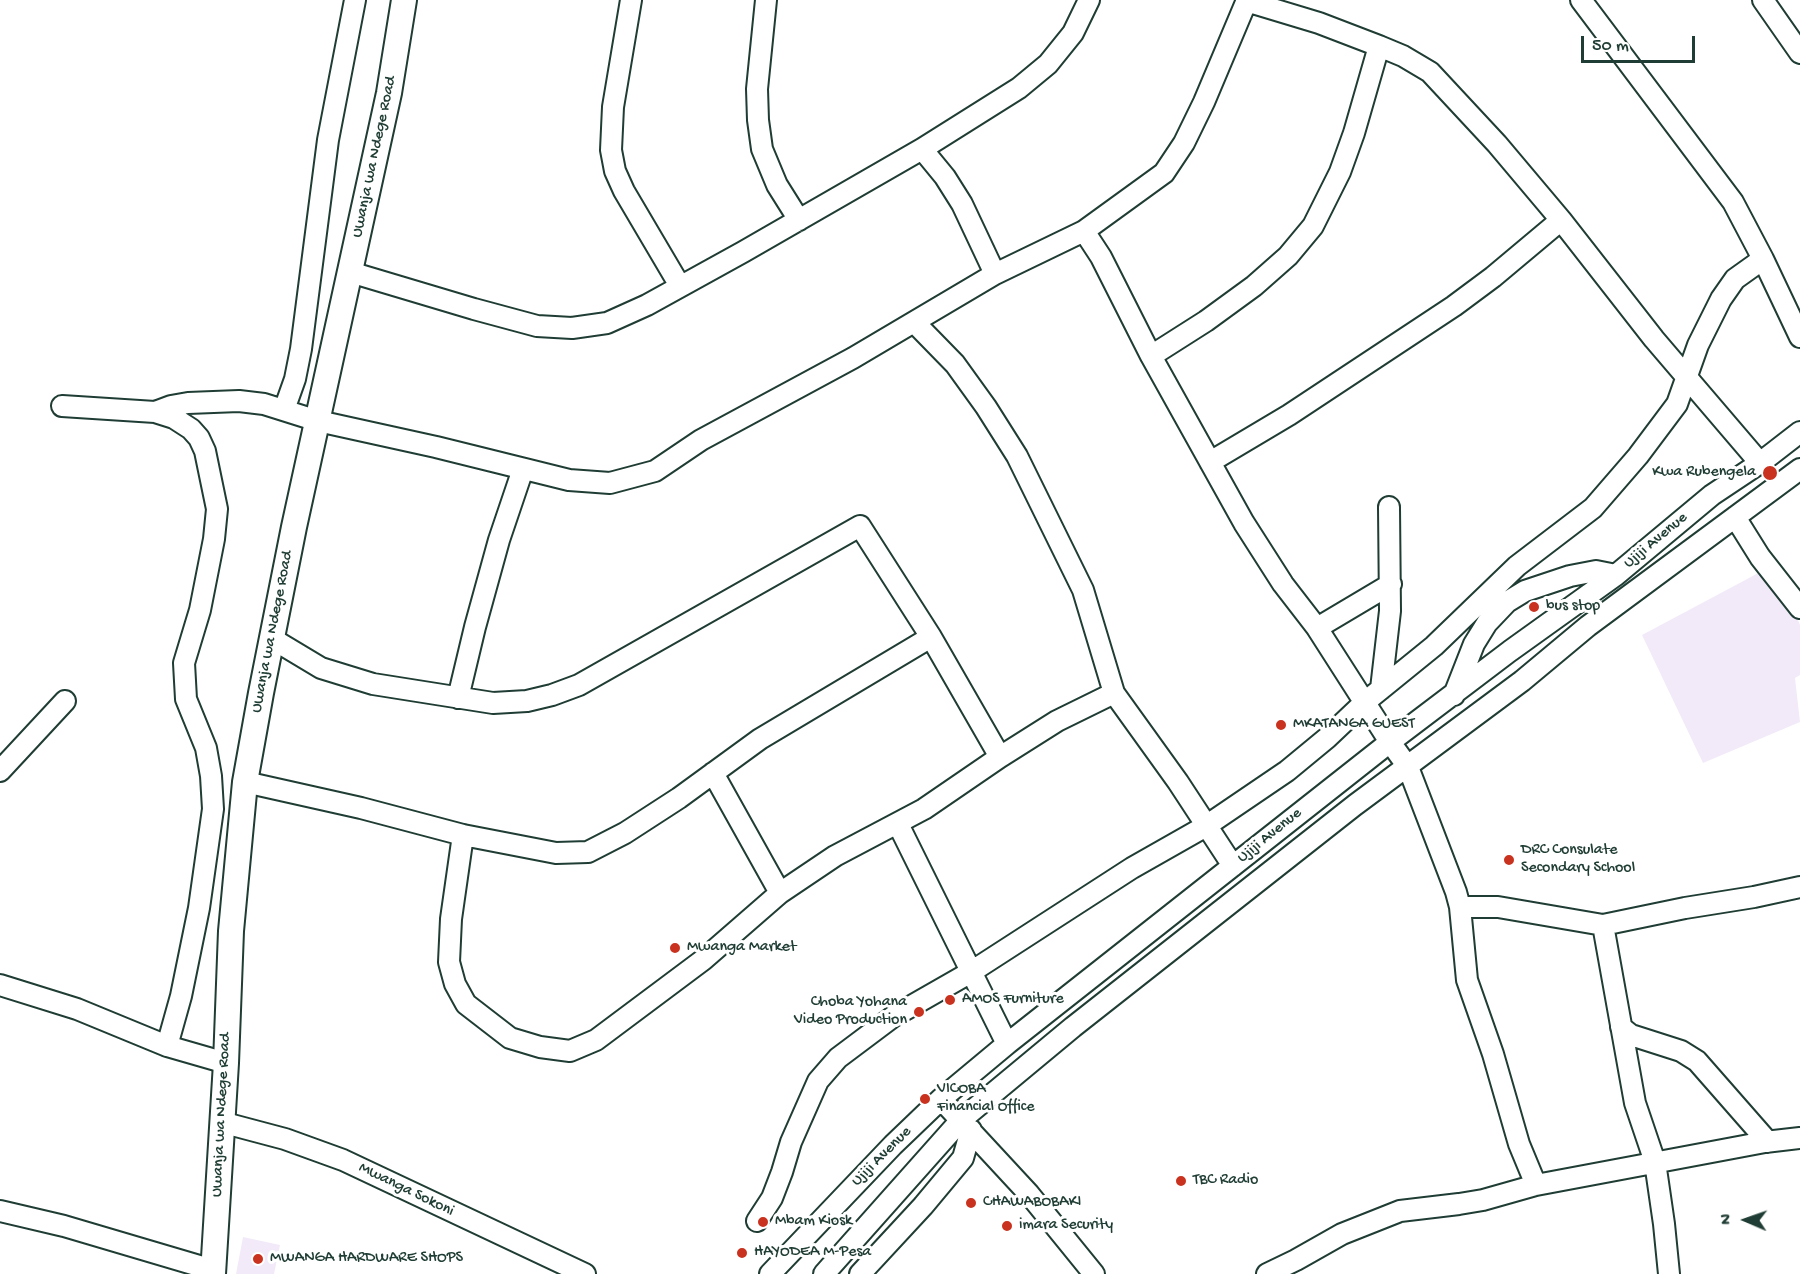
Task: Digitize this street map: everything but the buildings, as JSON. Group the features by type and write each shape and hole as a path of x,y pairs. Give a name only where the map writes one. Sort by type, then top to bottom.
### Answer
{"main road":[{"name":"Uwanja wa Ndege Road","path":"213,1272 226,1064 231,931 245,782 271,638 389,93 404,0"}],"street":[{"path":"284,410 295,379 301,349 326,149 355,0"},
{"path":"631,0 612,107 611,150 615,171 624,191 680,286"},
{"path":"766,0 757,89 762,149 777,185 799,220"},
{"path":"350,272 537,326 572,328 607,323 647,305 799,220 1019,88 1048,64 1072,33 1089,0"},
{"path":"155,412 188,403 239,401 264,404 318,421 569,480 610,483 655,471 701,440 915,323 995,274 1084,231 1164,173 1184,143 1204,102 1247,0 1319,23 1379,46 1403,56 1430,72 1460,103 1561,220 1654,339 1760,463"},
{"path":"1581,0 1733,202 1800,338"},
{"path":"1762,0 1800,53"},
{"path":"1151,356 1206,321 1254,286 1288,256 1313,226 1340,171 1354,133 1379,46"},
{"path":"922,148 945,177 962,204 995,274"},
{"path":"1210,462 1289,415 1454,306 1493,277 1561,220"},
{"path":"1084,231 1101,257 1151,356 1263,554 1317,628 1390,742 1408,766 1460,907 1467,980 1499,1073 1519,1144 1536,1185"},
{"path":"757,1221 772,1198 791,1142 819,1081 838,1058 894,1016 971,972 1123,874 1206,826 1287,771 1365,702 1434,646 1517,566 1593,508 1638,456 1677,404 1698,345 1721,298 1736,279 1763,259"},
{"path":"915,323 955,364 1017,456 1083,590 1114,693 1178,782 1233,866"},
{"path":"62,406 155,412 174,418 191,429 199,438 209,468 217,509 214,539 200,610 184,663 186,699 206,748 213,809 199,908 181,996 167,1046"},
{"name":"Ujiji Avenue","path":"770,1274 851,1187 941,1099 1006,1044 1390,742 1616,574 1712,495 1760,463 1800,432"},
{"path":"458,698 499,540 523,469"},
{"path":"824,1274 966,1125 1073,1027 1286,858 1522,681 1588,626 1800,469"},
{"path":"1382,689 1390,611 1389,507"},
{"path":"1735,517 1760,557 1800,608"},
{"path":"271,638 321,668 373,684 492,703 527,701 579,685 860,526 931,637 1000,757"},
{"path":"1454,695 1474,644 1487,623 1507,602 1525,591 1570,576 1596,571 1616,574"},
{"path":"1317,628 1391,584"},
{"path":"245,782 361,808 463,835 556,853 588,852 625,833 679,798 760,739 931,637"},
{"path":"463,835 450,941 449,962 455,984 465,1004 510,1038 540,1047 570,1051 596,1040 703,960 780,894 835,856 898,824 944,797 1000,757 1057,721 1114,693"},
{"path":"0,771 65,700"},
{"path":"713,773 780,894"},
{"path":"898,824 1006,1044"},
{"path":"1460,907 1498,907 1603,925 1800,887"},
{"path":"1603,925 1635,1103 1655,1162 1669,1274"},
{"path":"0,985 77,1009 167,1046 226,1064"},
{"path":"1621,1027 1631,1035 1673,1048 1697,1061 1768,1142"},
{"path":"941,1099 1029,1194 1094,1274"},
{"name":"Mwanga Sokoni","path":"221,1122 285,1139 343,1160 585,1274"},
{"path":"861,1274 924,1206 963,1158 966,1125"},
{"path":"1268,1274 1342,1234 1400,1211 1483,1200 1536,1185 1800,1138"},
{"path":"0,1211 64,1226 213,1272"}],"shaded area":[{"path":"1764,570 1793,609 1800,625 1800,675 1795,678 1800,722 1703,763 1642,635"},
{"name":"MWANGA HARDWARE SHOPS","path":"243,1237 280,1245 274,1274 236,1274"}],"place":[{"name":"Kwa Rubengela","path":"1770,473"},
{"name":"bus stop","path":"1534,607"},
{"name":"MKATANGA GUEST","path":"1281,725"},
{"name":"DRC Consulate Secondary School","path":"1509,860"},
{"name":"Mwanga Market","path":"675,948"},
{"name":"AMOS Furniture","path":"950,1000"},
{"name":"Choba Yohana Video Production","path":"919,1012"},
{"name":"VICOBA Financial Office","path":"925,1099"},
{"name":"TBC Radio","path":"1181,1181"},
{"name":"CHAWABOBAKI","path":"971,1203"},
{"name":"Mbam Kiosk","path":"763,1222"},
{"name":"imara Security","path":"1007,1226"},
{"name":"HAYODEA M-Pesa","path":"742,1253"},
{"name":"MWANGA HARDWARE SHOPS","path":"258,1259"}]}
